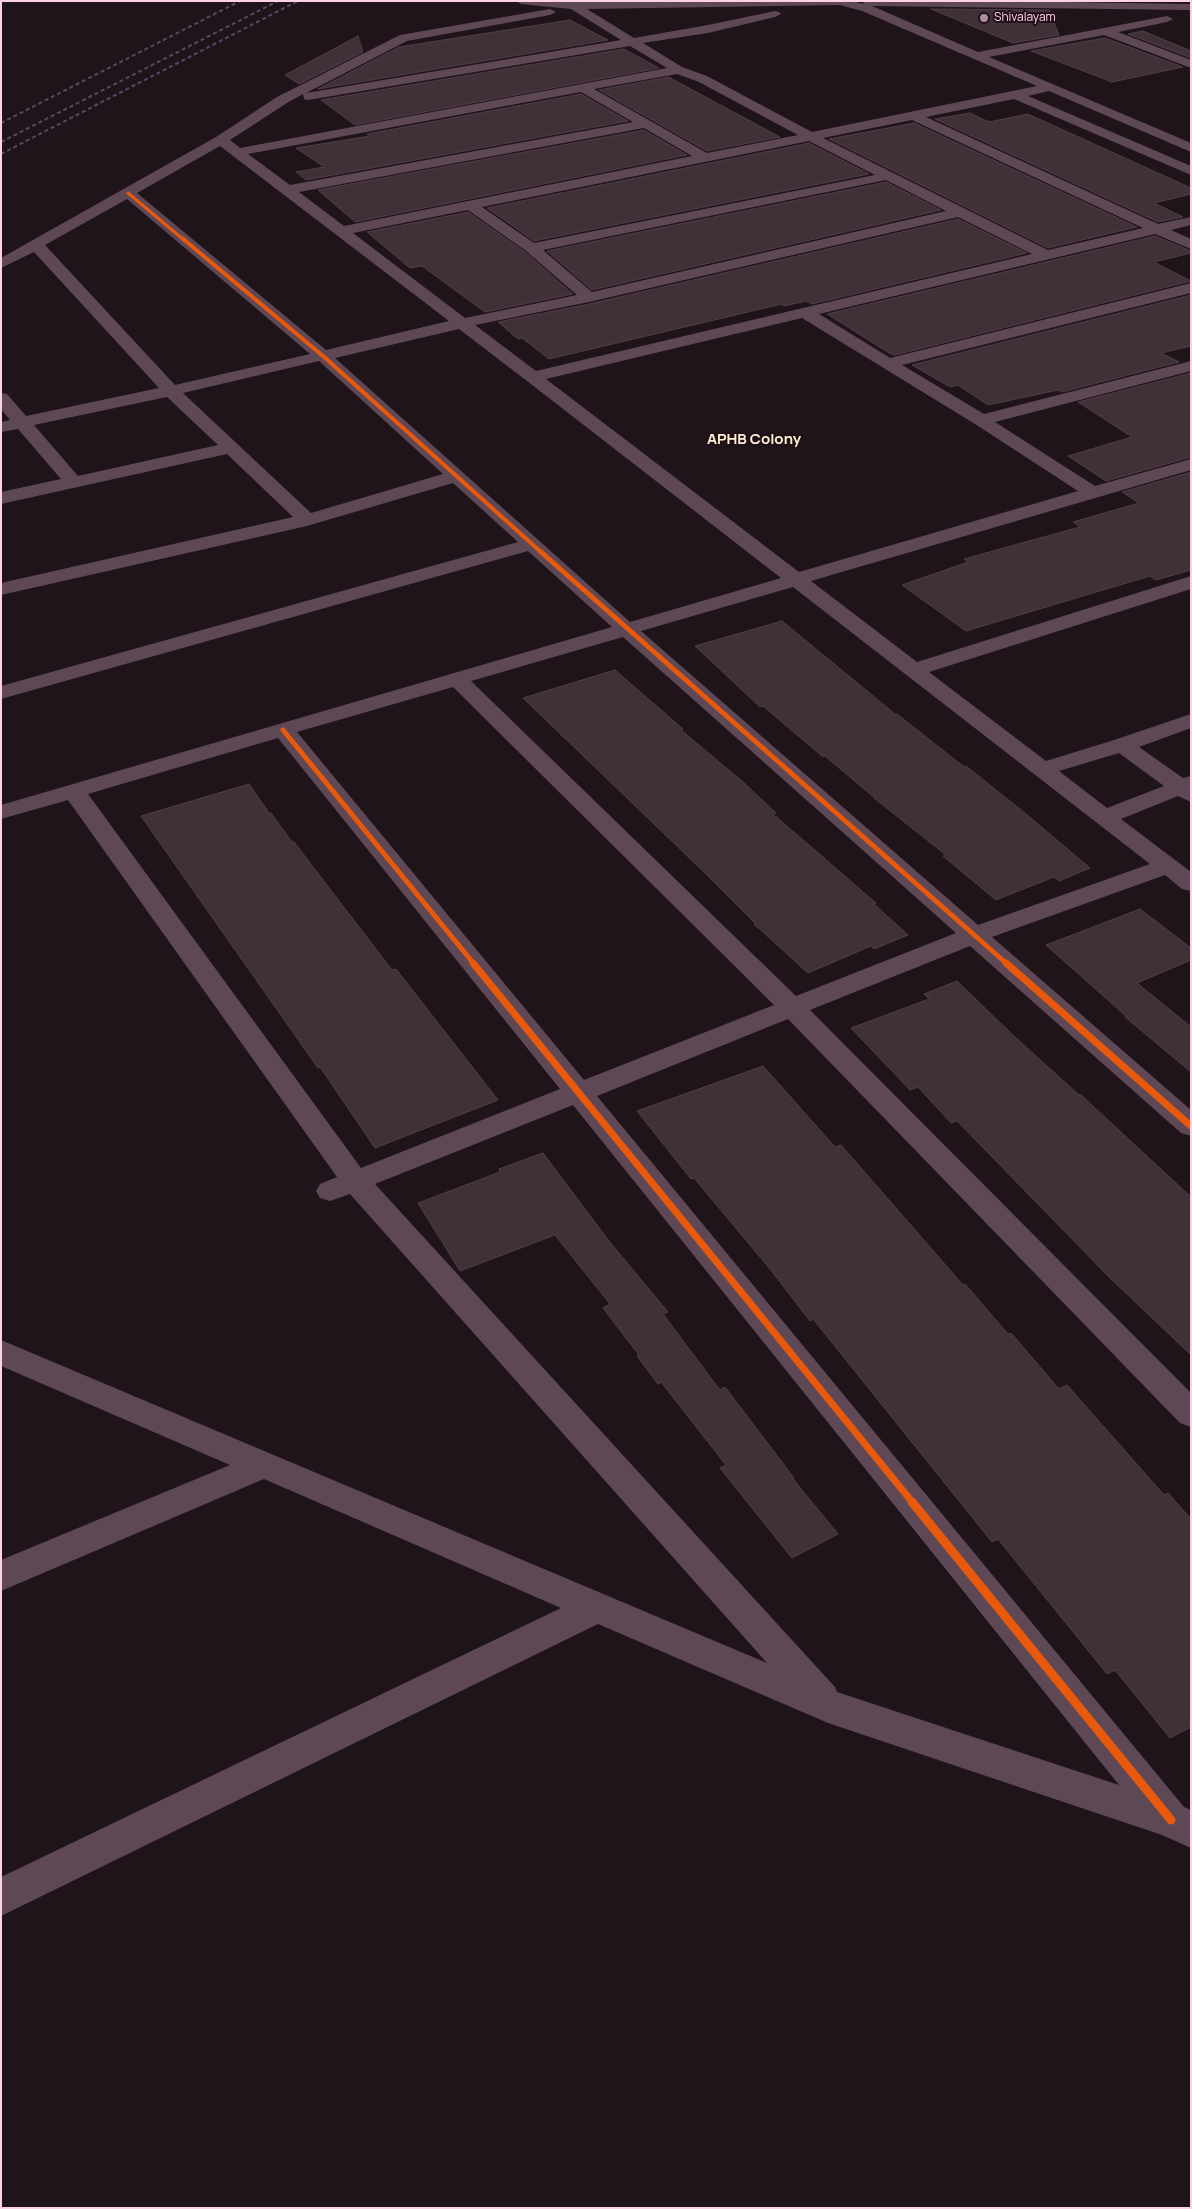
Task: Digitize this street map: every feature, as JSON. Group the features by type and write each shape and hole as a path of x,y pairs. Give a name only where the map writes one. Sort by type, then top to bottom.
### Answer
{"street":[{"path":"522,1 535,4 578,7 797,2 1079,3 1191,7"},
{"path":"277,103 708,29 792,10 796,7 797,2"},
{"path":"840,2 866,8 1191,148"},
{"path":"1,264 221,140 277,103 404,38 578,7 678,70 702,80 1045,255"},
{"path":"978,55 1191,14"},
{"path":"1105,31 1191,64"},
{"path":"238,152 678,70"},
{"path":"341,231 1051,87"},
{"path":"583,88 705,158"},
{"path":"1016,95 1191,171"},
{"path":"277,103 286,117"},
{"path":"913,116 1191,244"},
{"path":"287,190 645,124"},
{"path":"300,128 314,138"},
{"path":"221,140 533,376 1104,817 1183,875"},
{"path":"531,248 888,176"},
{"path":"128,193 323,356 626,629 1191,1126"},
{"path":"470,205 531,248 589,297"},
{"path":"1,427 171,391 462,323 589,297 960,212"},
{"path":"533,376 1191,220"},
{"path":"36,245 171,391 306,520"},
{"path":"889,363 1191,288"},
{"path":"804,312 981,420 1093,493"},
{"path":"981,420 1191,366"},
{"path":"1,398 73,482"},
{"path":"1,498 231,448"},
{"path":"1,812 1191,464"},
{"path":"1,589 306,520 457,476"},
{"path":"1,693 532,544"},
{"path":"914,670 1191,582"},
{"path":"457,679 792,1007 1191,1414"},
{"path":"1043,769 1122,745 1191,720"},
{"path":"283,730 1181,1825"},
{"path":"1122,745 1187,788"},
{"path":"1104,817 1187,788"},
{"path":"74,791 342,1186 828,1706"},
{"path":"342,1186 974,935 1183,875"},
{"path":"1,1352 828,1706 1181,1825"},
{"path":"1,1576 264,1465"},
{"path":"1,1897 596,1607"}],"building":[{"name":"Shivalayam","path":"931,9 1049,10 1059,35 1013,43"},
{"path":"570,20 608,40 318,89 399,47"},
{"path":"1143,31 1191,51 1191,58 1128,34"},
{"path":"358,36 363,52 299,84 285,75"},
{"path":"1105,38 1183,67 1112,82 1031,51"},
{"path":"624,49 659,68 355,125 321,100"},
{"path":"669,77 780,137 707,151 599,90"},
{"path":"581,94 628,121 306,180 296,172 324,167 296,148 370,136 367,134"},
{"path":"970,113 989,122 1028,114 1191,188 1191,194 1154,203 1183,217 1158,222 935,119"},
{"path":"914,123 1137,227 1048,248 829,139"},
{"path":"644,130 687,155 355,222 318,190"},
{"path":"809,143 869,174 534,241 487,208"},
{"path":"886,182 941,210 592,290 547,251"},
{"path":"468,212 525,252 573,294 485,312 422,266 410,268 367,232"},
{"path":"958,219 1027,253 812,304 806,301 784,306 782,304 549,359 522,338 518,339 498,322 589,304"},
{"path":"1155,236 1191,251 1191,253 1154,262 1191,281 895,355 827,314"},
{"path":"1191,295 1191,346 1161,353 1179,362 1062,392 1058,390 988,405 958,385 950,387 912,365"},
{"path":"1191,373 1191,457 1106,481 1068,456 1132,437 1078,402"},
{"path":"1191,472 1191,570 1156,580 1150,576 966,631 902,585 968,562 964,559 1080,527 1073,522 1139,503 1122,492"},
{"path":"782,621 895,714 964,767 966,766 1020,809 1090,868 1059,881 1054,877 996,900 943,856 946,855 825,756 823,757 763,706 760,707 695,646"},
{"path":"615,670 683,729 681,730 743,782 776,813 773,814 876,903 874,904 908,935 874,949 871,946 808,973 754,924 707,875 523,698"},
{"path":"249,784 269,813 271,813 292,842 294,842 392,970 396,969 498,1100 375,1148 320,1067 318,1068 141,816"},
{"path":"1140,909 1191,948 1191,960 1137,983 1191,1027 1191,1072 1125,1017 1127,1017 1046,945"},
{"path":"957,981 1016,1038 1080,1094 1191,1197 1191,1355 1110,1278 957,1121 951,1123 918,1087 910,1090 851,1028 929,999 924,994"},
{"path":"763,1066 835,1147 841,1145 963,1285 965,1284 1008,1334 1011,1333 1059,1389 1067,1385 1164,1495 1168,1493 1191,1519 1191,1727 1170,1738 1115,1670 1107,1674 998,1539 992,1542 813,1319 810,1321 770,1269 694,1178 691,1179 637,1111"},
{"path":"543,1153 609,1241 668,1312 663,1314 720,1390 725,1387 793,1479 838,1534 792,1558 720,1468 726,1465 661,1382 658,1384 637,1356 639,1355 603,1308 610,1304 555,1235 460,1271 418,1203 500,1172 499,1169"}],"railway":[{"path":"1,123 240,1"},
{"path":"1,142 278,1"},
{"path":"1,154 298,1"}],"cycle path":[{"path":"128,193 323,356 626,629 1191,1126"},
{"path":"283,730 1171,1820"}],"place":[{"name":"Shivalayam","path":"984,18"}],"district":[{"name":"APHB Colony","path":"754,440"}]}
